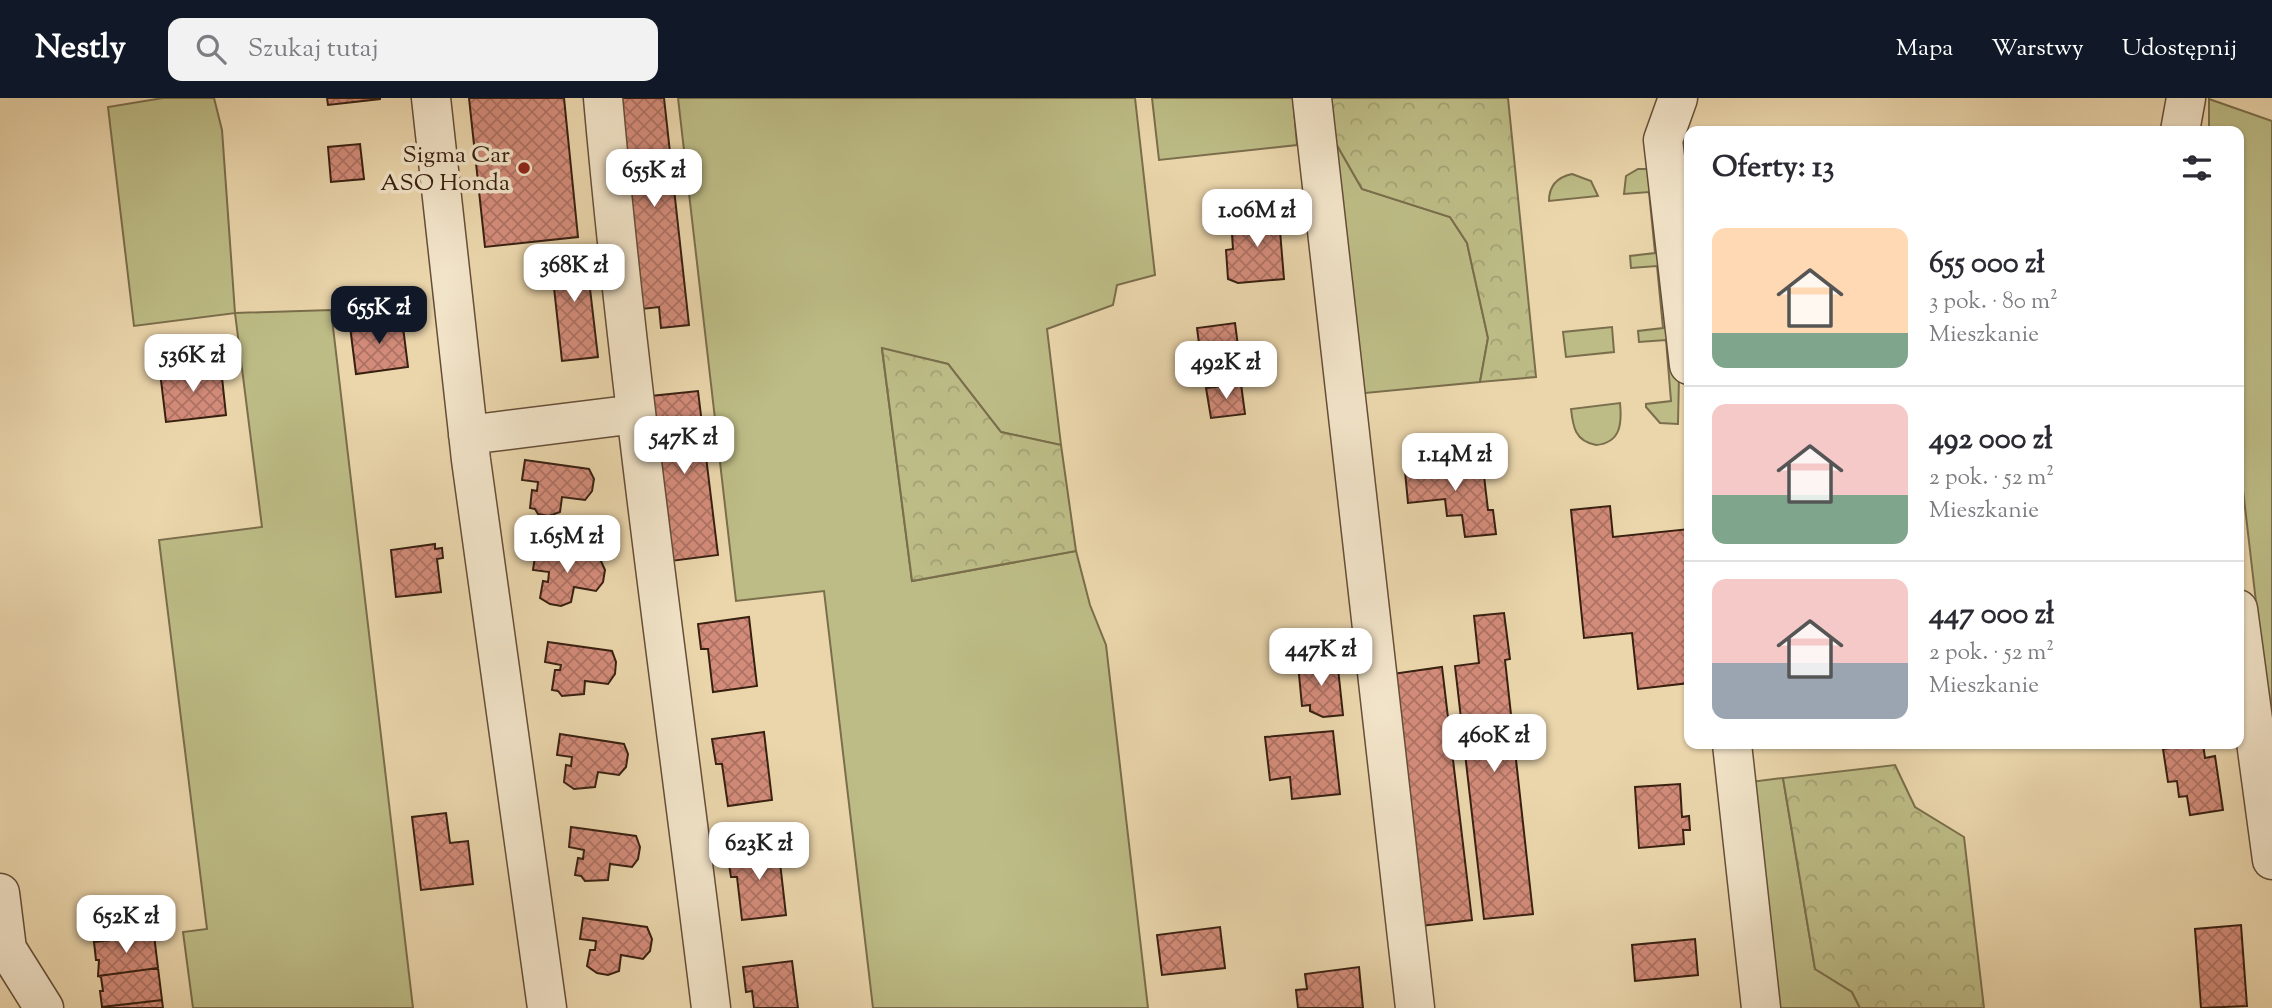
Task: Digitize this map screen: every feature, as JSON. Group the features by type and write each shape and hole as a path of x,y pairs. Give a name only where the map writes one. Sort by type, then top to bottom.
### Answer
{"street":[{"path":"431,98 468,435 547,1008"},
{"path":"603,98 622,310 711,1008"},
{"path":"1312,98 1415,1008"},
{"path":"1678,98 1663,140 1684,322"},
{"path":"2181,126 2186,98"},
{"path":"468,435 636,414"},
{"path":"2244,653 2272,860"},
{"path":"1733,749 1761,1008"},
{"path":"0,894 7,949 44,1008"}],"green space":[{"path":"163,98 214,98 222,130 235,313 134,326 108,107"},
{"path":"678,98 1135,98 1155,275 1117,285 1113,305 1047,329 1061,445 1001,432 948,364 882,349 912,581 1076,551 1090,605 1106,645 1148,1008 873,1008 824,591 736,601"},
{"path":"1152,98 1293,98 1297,145 1159,160"},
{"path":"1323,98 1508,98 1536,377 1480,382 1488,338 1467,243 1450,217 1362,189 1326,126"},
{"path":"2209,99 2272,121 2272,740 2244,499 2244,126 2209,126"},
{"path":"1326,126 1362,189 1450,217 1467,243 1488,338 1480,382 1355,394"},
{"path":"1638,169 1650,169 1679,375 1678,424 1660,423 1646,407 1646,404 1671,401 1666,340 1639,342 1638,331 1663,328 1657,266 1631,268 1630,256 1655,253 1649,192 1624,194 1626,176"},
{"path":"1572,174 1591,181 1598,196 1549,201 1555,183"},
{"path":"331,310 413,1008 193,1008 183,932 207,929 159,540 262,527 235,313"},
{"path":"1612,327 1614,352 1566,357 1563,332"},
{"path":"882,348 948,364 1001,432 1061,445 1076,551 912,581"},
{"path":"1620,403 1620,425 1611,440 1596,445 1579,437 1571,409"},
{"path":"1895,765 1915,807 1964,837 1984,1008 1860,1008 1852,992 1815,969 1783,778"},
{"path":"1783,778 1815,969 1852,992 1860,1008 1767,1008 1742,783"}],"building":[{"path":"327,98 380,98 380,99 328,105"},
{"name":"Sigma Car ASO Honda","path":"469,98 564,98 578,237 485,247"},
{"path":"619,98 664,98 689,325 661,328 659,307 642,309"},
{"path":"360,144 364,179 331,182 328,147"},
{"path":"1278,207 1284,279 1238,283 1228,279 1226,250 1233,249 1232,234 1250,233 1247,210"},
{"path":"585,246 598,357 562,361 550,251"},
{"path":"402,319 408,367 356,374 350,326"},
{"path":"1235,323 1239,354 1201,359 1197,328"},
{"path":"221,368 226,415 166,422 160,372"},
{"path":"1241,384 1245,414 1211,418 1206,388"},
{"path":"698,391 718,555 671,561 651,396"},
{"path":"1482,459 1488,510 1493,510 1496,534 1465,537 1462,515 1447,516 1445,499 1408,503 1405,471"},
{"path":"525,460 589,469 594,479 592,491 585,500 562,497 560,512 549,516 538,514 535,509 530,508 532,490 537,491 538,482 522,480"},
{"path":"1610,506 1613,537 1684,530 1684,684 1638,689 1632,633 1584,638 1571,510"},
{"path":"435,544 435,549 442,548 443,558 437,559 441,592 396,597 391,550"},
{"path":"536,550 600,559 605,570 603,582 596,591 574,587 571,602 561,606 550,604 540,598 543,581 548,582 549,572 533,570"},
{"path":"1504,613 1510,659 1505,660 1533,914 1484,919 1455,666 1479,663 1474,616"},
{"path":"749,617 757,686 713,692 708,649 701,649 698,624"},
{"path":"548,642 612,651 616,662 615,674 608,684 585,681 584,694 562,696 558,691 552,690 555,670 560,670 561,665 545,662"},
{"path":"1337,659 1343,715 1323,717 1310,711 1310,705 1302,706 1298,664"},
{"path":"1442,667 1472,920 1421,926 1392,674"},
{"path":"1333,731 1340,794 1292,799 1290,777 1270,780 1265,737"},
{"path":"764,732 772,800 728,806 722,764 716,764 712,739"},
{"path":"560,734 624,744 628,754 626,767 619,775 598,772 595,787 574,789 564,782 566,765 571,766 572,757 557,755"},
{"path":"2163,749 2204,749 2205,758 2215,756 2223,810 2190,815 2187,796 2179,797 2177,781 2168,782"},
{"path":"1680,784 1682,817 1689,816 1690,830 1683,830 1684,844 1639,848 1635,787"},
{"path":"446,813 450,843 468,841 473,884 421,890 412,817"},
{"path":"571,827 636,836 640,847 638,859 632,867 610,864 608,880 585,881 581,876 575,875 578,858 583,859 584,850 569,847"},
{"path":"778,845 786,915 742,920 737,877 731,877 727,852"},
{"path":"583,918 647,927 652,939 650,951 643,959 621,955 619,971 608,975 597,973 587,966 590,950 595,950 596,941 580,939"},
{"path":"2241,925 2247,1006 2201,1008 2195,929"},
{"path":"1220,927 1225,968 1162,975 1157,935"},
{"path":"154,935 158,968 98,976 99,960 96,960 94,942"},
{"path":"1695,939 1698,975 1635,981 1632,945"},
{"path":"792,961 798,1008 754,1008 752,991 746,992 743,967"},
{"path":"1359,967 1363,1008 1298,1008 1296,990 1307,989 1305,974"},
{"path":"158,968 162,1000 102,1007 100,991 103,991 101,977 98,976"},
{"path":"162,1000 163,1008 102,1008 102,1007"}],"place":[{"name":"Sigma Car ASO Honda","path":"524,168"}]}
